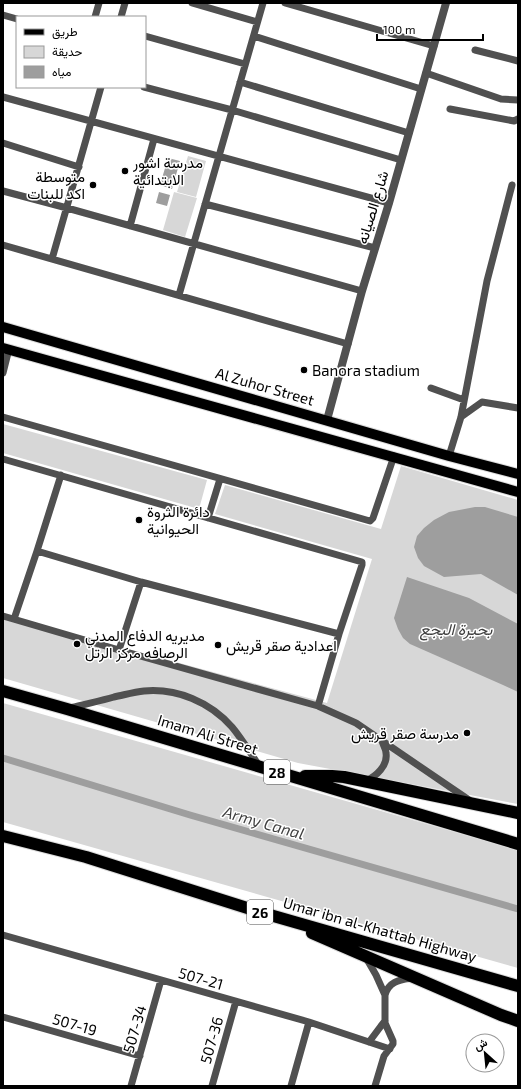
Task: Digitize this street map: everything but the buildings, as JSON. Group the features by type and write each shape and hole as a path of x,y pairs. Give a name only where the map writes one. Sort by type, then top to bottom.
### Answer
{"highway":[{"name":"Imam Ali Street","path":"3,691 518,844"},
{"path":"290,776 338,776 518,813"},
{"name":"Umar ibn al-Khattab Highway","path":"3,836 86,856 263,913 518,986"},
{"path":"263,913 518,1021"},
{"path":"501,1014 518,1028"}],"main road":[{"name":"Al Zuhor Street","path":"3,327 449,456 518,474"},
{"path":"6,349 394,456 518,492"},
{"path":"394,456 399,441"}],"street":[{"path":"95,16 99,3"},
{"path":"121,16 126,3"},
{"path":"192,3 257,22"},
{"path":"179,295 263,3"},
{"path":"289,3 434,46"},
{"name":"شارع الصيانه","path":"327,420 362,291 389,203 446,3"},
{"path":"3,15 16,19"},
{"path":"146,36 245,64"},
{"path":"254,36 421,89"},
{"path":"475,50 518,61"},
{"path":"426,73 501,99 518,100"},
{"path":"240,82 409,133"},
{"path":"52,259 101,88"},
{"path":"146,88 232,110 401,160"},
{"path":"4,100 91,122 389,203"},
{"path":"450,109 514,120 518,119"},
{"path":"130,226 154,139"},
{"path":"3,143 78,167"},
{"path":"449,456 461,417 487,282 512,185"},
{"path":"3,191 362,291"},
{"path":"205,204 375,248"},
{"path":"3,245 348,344"},
{"path":"3,373 6,349"},
{"path":"431,388 464,400"},
{"path":"461,417 482,402 518,408"},
{"path":"3,417 370,521 394,456"},
{"path":"3,459 362,562 318,706"},
{"path":"14,619 61,475"},
{"path":"208,518 220,479"},
{"path":"37,551 141,582 339,634"},
{"path":"119,650 141,582"},
{"path":"3,616 318,706 356,723 475,804"},
{"path":"67,709 130,693 144,691 172,692 186,696 211,708 222,717 232,727 260,767"},
{"path":"364,782 378,772 386,761 387,754 382,741"},
{"name":"507-21","path":"3,935 309,1022 390,1049"},
{"path":"364,956 376,975 385,995"},
{"path":"375,1086 384,1058 393,1045 393,1041 385,1021 385,995 388,988 394,982 416,978"},
{"name":"507-34","path":"131,1086 161,980"},
{"name":"507-36","path":"212,1086 236,1001"},
{"name":"507-19","path":"3,1017 140,1056"},
{"path":"369,1042 385,1021"},
{"path":"291,1086 309,1022"}],"green space":[{"path":"188,156 206,161 196,197 177,192"},
{"path":"174,192 197,198 185,237 163,230"},
{"path":"3,424 207,480 199,509 3,453"},
{"path":"401,466 518,500 518,804 298,763 3,678 3,615 327,703 372,559 215,514 225,485 381,529"},
{"path":"3,703 518,850 518,968 3,822"}],"water":[{"path":"168,158 180,161 172,189 160,185"},
{"path":"159,192 170,195 167,206 156,203"},
{"path":"475,507 485,507 518,517 518,595 481,574 444,577 424,566 418,558 414,547 417,536 424,528 434,520 449,512"},
{"name":"بحيرة البجع","path":"407,577 469,598 518,624 518,692 410,644 403,638 394,618"}],"waterway":[{"name":"Army Canal","path":"3,758 190,815 518,909"}],"place":[{"name":"مدرسة اشور الابتدائية","path":"125,171"},
{"name":"متوسطة اكد للبنات","path":"93,185"},
{"name":"Banora stadium","path":"304,370"},
{"name":"دائرة الثروة الحيوانية","path":"139,520"},
{"name":"مديريه الدفاع المدني الرصافه مركز الرتل","path":"77,644"},
{"name":"اعدادية صقر قريش","path":"218,645"},
{"name":"مدرسة صقر قريش","path":"467,733"}]}
